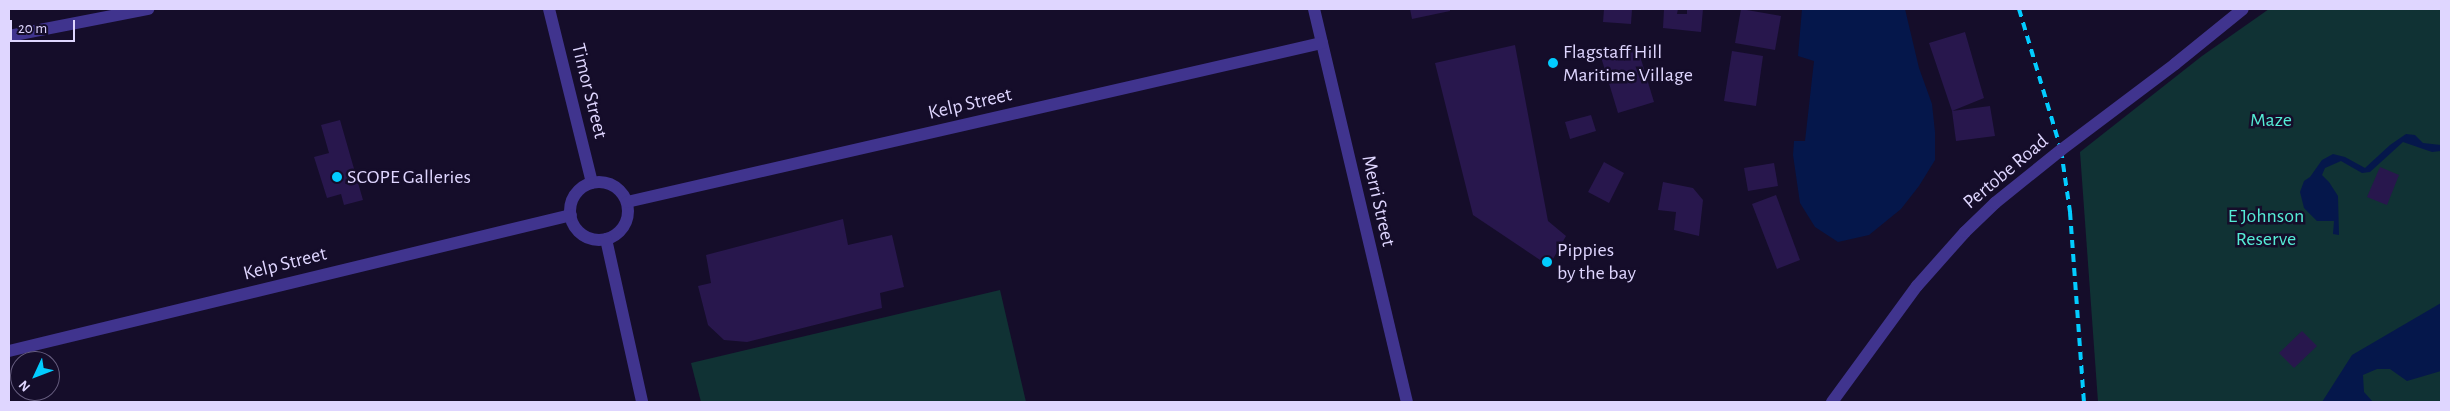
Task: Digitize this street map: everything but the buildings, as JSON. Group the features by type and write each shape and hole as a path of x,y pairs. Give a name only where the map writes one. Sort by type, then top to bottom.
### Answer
{"street":[{"path":"9,36 148,9"},
{"name":"Timor Street","path":"549,9 592,183"},
{"name":"Merri Street","path":"1314,9 1407,402"},
{"name":"Pertobe Road","path":"1832,402 1917,286 1958,239 1995,203 2243,9"},
{"name":"Kelp Street","path":"627,202 1322,43"},
{"path":"592,183 609,184 617,188 627,202 626,221 614,235 606,239 596,240 579,232 571,215 570,206 578,191 592,183"},
{"name":"Kelp Street","path":"9,351 571,215"},
{"path":"606,239 642,402"}],"green space":[{"name":"E Johnson Reserve","path":"2269,9 2441,9 2441,402 2098,402 2080,152 2202,56"},
{"path":"1000,290 1026,402 701,402 691,363"}],"shaded area":[{"path":"1802,9 1905,9 1919,68 1932,104 1935,160 1919,186 1901,209 1869,235 1838,242 1815,227 1800,203 1793,155 1794,141 1805,141 1814,61 1798,56"},
{"path":"2406,134 2415,135 2423,143 2441,145 2441,151 2432,152 2403,142 2370,172 2362,173 2341,161 2325,168 2322,175 2338,196 2339,235 2333,234 2334,221 2317,221 2304,208 2300,192 2304,181 2310,177 2322,160 2333,154 2345,157 2365,168 2390,145"},
{"path":"2441,303 2441,371 2407,381 2390,369 2377,369 2363,375 2364,392 2373,402 2322,402 2352,355"}],"railway":[{"path":"2019,9 2061,150 2070,212 2084,402"}],"place":[{"name":"Flagstaff Hill Maritime Village","path":"1553,63"},
{"name":"SCOPE Galleries","path":"337,177"},
{"name":"Pippies by the bay","path":"1547,262"}],"park label":[{"name":"Maze","path":"2271,120"}]}
